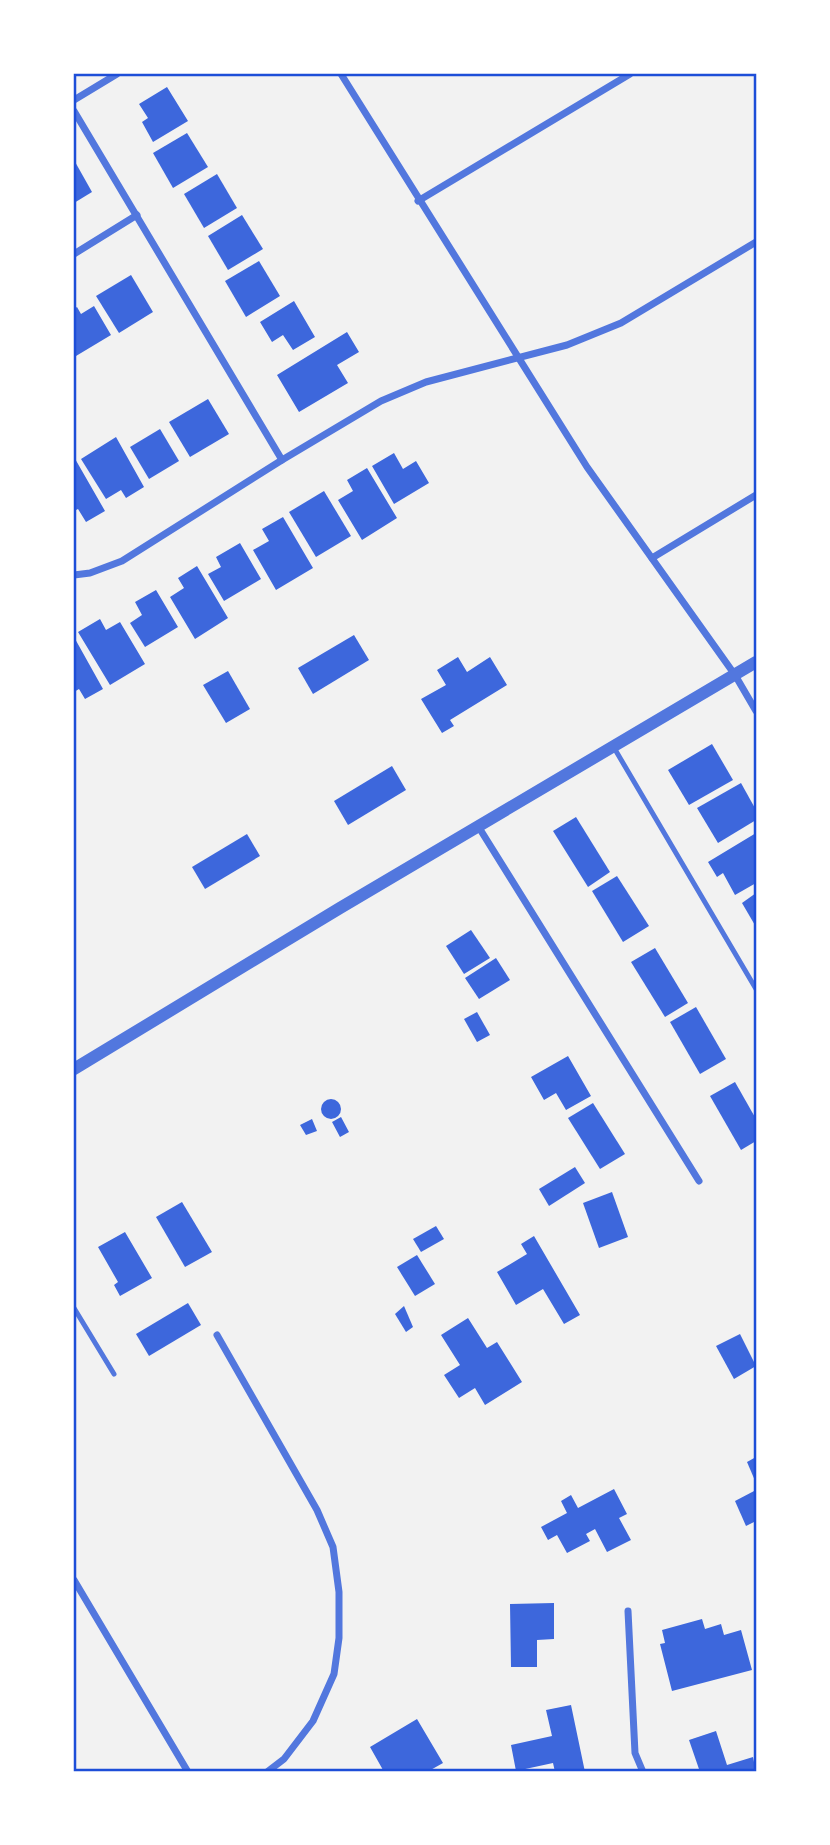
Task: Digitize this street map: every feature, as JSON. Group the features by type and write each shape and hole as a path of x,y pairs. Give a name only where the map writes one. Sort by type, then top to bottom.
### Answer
{"street":[{"path":"74,100 117,74"},
{"path":"341,74 418,201 587,467 735,675 757,711"},
{"path":"418,201 630,74"},
{"path":"74,111 282,460"},
{"path":"74,254 137,215"},
{"path":"74,575 90,573 122,561 381,401 426,382 568,345 621,323 757,242"},
{"path":"652,558 757,495"},
{"path":"74,1069 757,662"},
{"path":"478,826 699,1181"},
{"path":"216,1335 317,1510 333,1547 340,1592 339,1638 334,1674 313,1721 284,1759 267,1772"},
{"path":"74,1580 188,1772"},
{"path":"628,1611 635,1753 643,1772"}],"lane":[{"path":"613,746 757,989"},
{"path":"74,1308 114,1374"}],"building":[{"path":"167,87 188,121 153,142 142,122 148,118 139,104"},
{"path":"187,133 208,167 173,188 153,153"},
{"path":"74,160 92,192 74,203"},
{"path":"217,174 237,208 204,228 184,194"},
{"path":"242,215 263,249 228,270 208,236"},
{"path":"259,261 280,296 246,317 225,281"},
{"path":"131,275 153,312 119,333 96,296"},
{"path":"294,301 315,337 293,350 283,335 272,342 260,322"},
{"path":"94,306 111,335 76,356 74,309 77,307 81,314"},
{"path":"347,332 359,352 337,365 348,383 299,412 277,375"},
{"path":"208,399 229,434 190,457 169,422"},
{"path":"160,429 179,461 149,479 130,447"},
{"path":"116,437 144,487 126,498 121,490 106,499 81,459"},
{"path":"394,453 403,469 416,461 429,483 394,504 372,466"},
{"path":"74,457 105,511 86,522 78,509 74,511"},
{"path":"367,468 397,518 362,540 338,500 353,491 347,480"},
{"path":"324,491 351,536 316,557 289,512"},
{"path":"283,517 313,568 276,590 253,550 269,541 262,529"},
{"path":"240,543 261,579 224,601 208,574 221,567 216,557"},
{"path":"197,566 228,618 195,639 170,597 184,588 178,578"},
{"path":"156,590 178,627 145,647 130,623 142,615 135,602"},
{"path":"100,619 106,630 120,622 145,664 110,685 78,632"},
{"path":"354,635 369,660 313,694 298,668"},
{"path":"74,637 103,689 85,699 79,689 74,692"},
{"path":"458,657 467,672 490,657 507,685 450,720 454,726 442,733 421,699 446,685 437,670"},
{"path":"228,671 250,709 226,723 203,685"},
{"path":"712,744 733,780 689,805 668,770"},
{"path":"392,766 406,790 348,825 334,801"},
{"path":"741,783 756,810 756,820 718,843 697,808"},
{"path":"576,817 610,872 588,887 553,831"},
{"path":"756,833 756,883 735,895 723,873 717,877 708,862"},
{"path":"247,834 260,856 205,889 192,867"},
{"path":"617,876 649,926 623,942 592,891"},
{"path":"756,893 756,927 742,903"},
{"path":"471,930 490,958 464,974 446,946"},
{"path":"655,948 688,1003 665,1017 631,962"},
{"path":"496,958 510,980 479,999 465,978"},
{"path":"696,1007 726,1059 700,1074 670,1022"},
{"path":"477,1012 490,1035 477,1042 464,1019"},
{"path":"568,1056 591,1096 566,1110 556,1093 544,1100 531,1077"},
{"path":"735,1082 756,1119 756,1141 741,1150 710,1096"},
{"path":"331,1099 338,1102 341,1109 338,1116 331,1119 324,1116 321,1109 324,1102"},
{"path":"593,1103 625,1154 600,1169 568,1118"},
{"path":"341,1117 349,1132 340,1137 332,1122"},
{"path":"312,1119 317,1131 306,1135 300,1125"},
{"path":"575,1167 585,1183 549,1206 539,1189"},
{"path":"612,1192 628,1237 599,1248 583,1203"},
{"path":"182,1202 212,1252 185,1267 156,1217"},
{"path":"436,1226 444,1239 421,1252 413,1239"},
{"path":"125,1232 152,1278 120,1296 114,1285 118,1282 98,1247"},
{"path":"534,1236 580,1315 564,1324 543,1289 516,1305 497,1272 527,1254 521,1244"},
{"path":"417,1255 435,1284 415,1296 397,1267"},
{"path":"188,1303 201,1325 149,1356 136,1334"},
{"path":"404,1306 413,1327 406,1332 395,1314"},
{"path":"468,1318 487,1348 497,1342 522,1382 485,1405 475,1388 459,1398 444,1375 460,1365 441,1335"},
{"path":"740,1334 756,1366 734,1379 716,1346"},
{"path":"756,1457 756,1483 747,1462"},
{"path":"614,1489 627,1514 619,1518 631,1540 607,1552 595,1529 586,1534 590,1541 567,1553 557,1535 548,1540 541,1527 567,1513 561,1501 571,1495 578,1508"},
{"path":"756,1490 756,1521 746,1526 735,1501"},
{"path":"554,1603 554,1639 537,1640 537,1667 511,1667 510,1604"},
{"path":"702,1619 705,1629 721,1624 724,1635 741,1630 752,1670 672,1691 660,1644 665,1643 662,1630"},
{"path":"571,1705 585,1772 555,1772 553,1763 516,1771 511,1745 552,1736 546,1710"},
{"path":"417,1719 443,1763 427,1772 380,1772 383,1770 370,1747"},
{"path":"716,1731 727,1765 753,1757 756,1772 700,1772 689,1740"}]}
